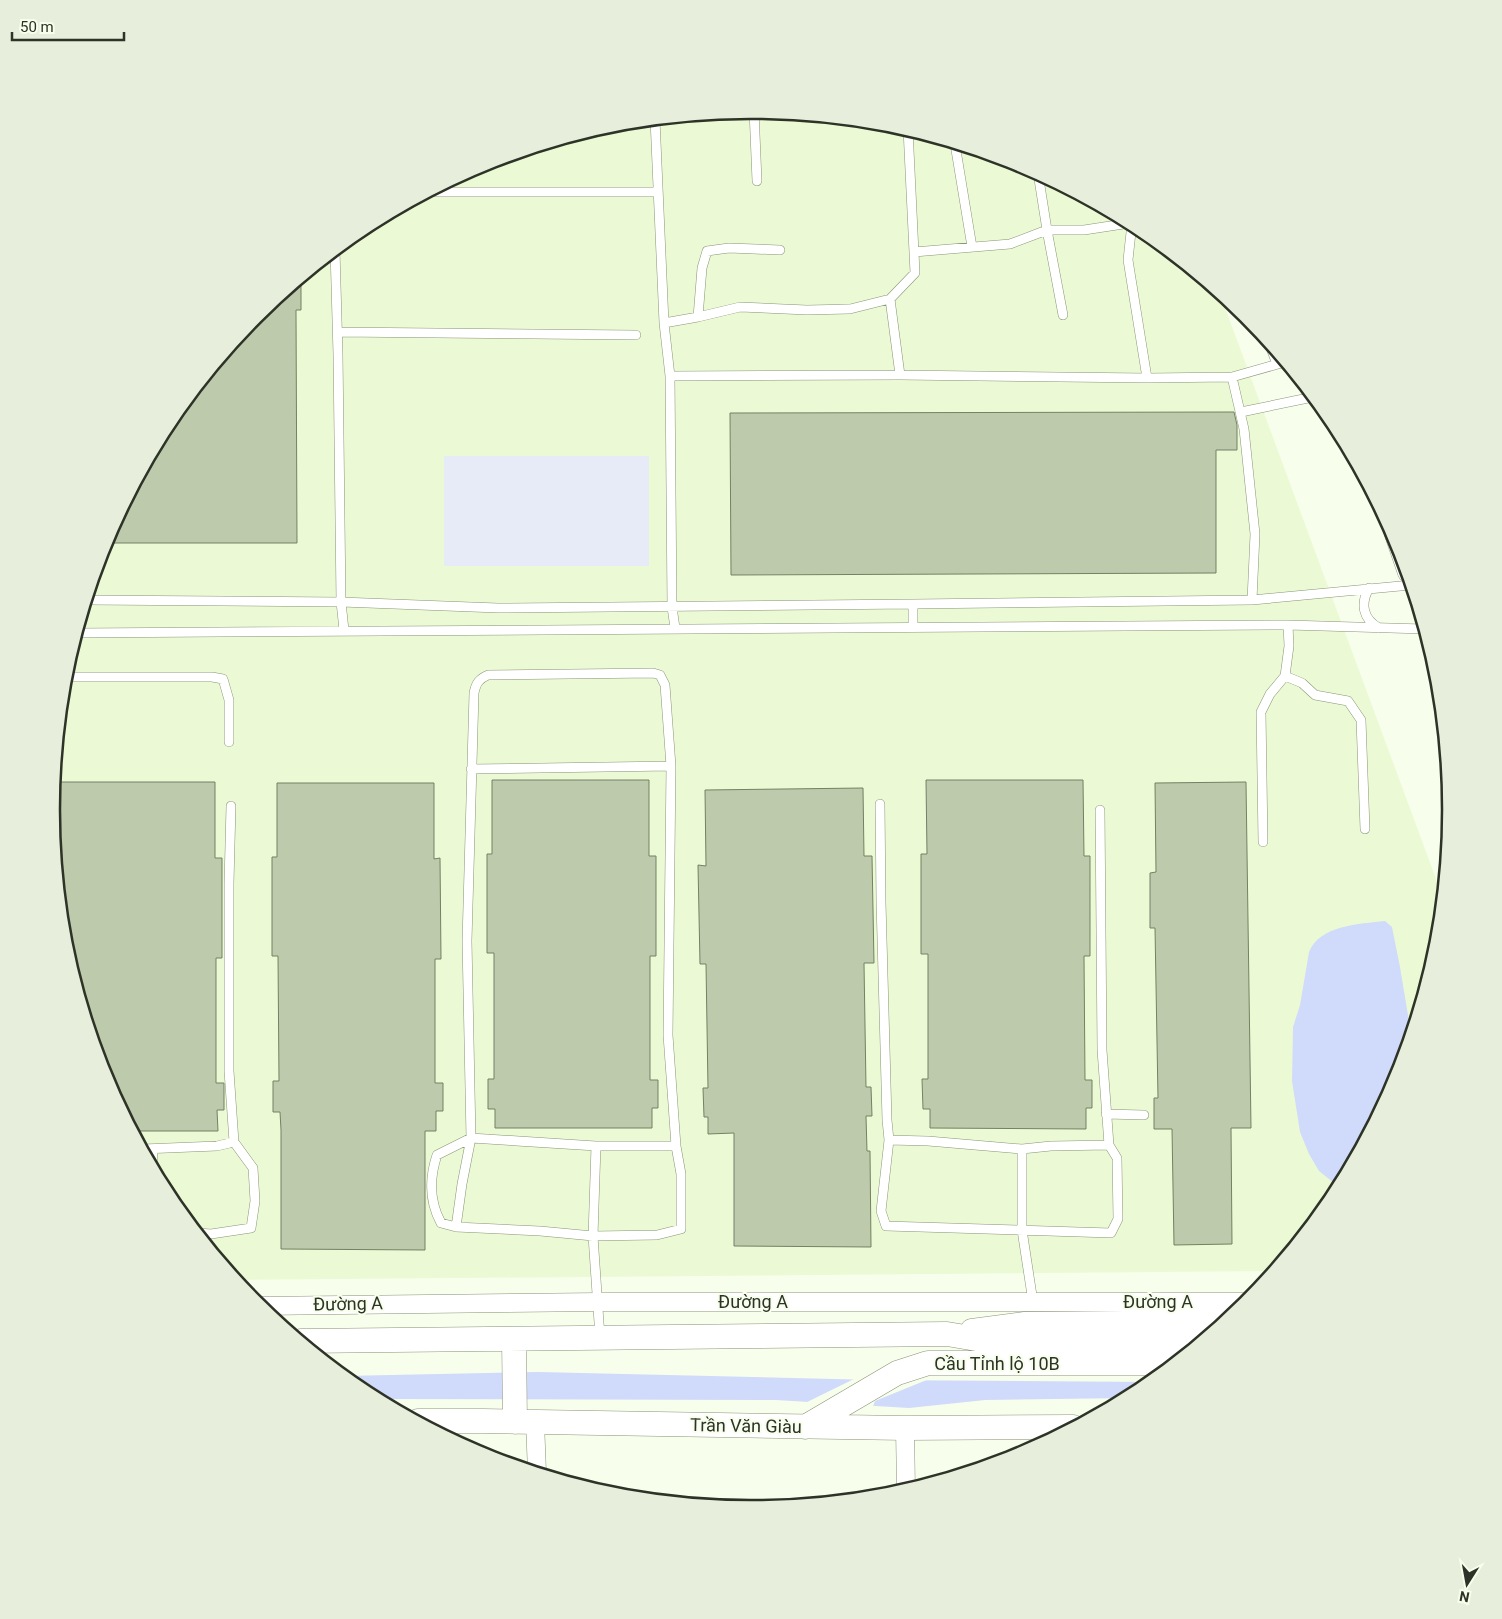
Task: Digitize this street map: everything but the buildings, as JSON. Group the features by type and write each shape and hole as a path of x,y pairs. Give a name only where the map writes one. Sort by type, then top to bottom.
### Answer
{"main road":[{"path":"309,1341 952,1335 1025,1324 1214,1322"},
{"name":"Cầu Tỉnh lộ 10B","path":"952,1335 1024,1347 1188,1345"},
{"path":"514,1339 525,1422"},
{"name":"Cầu Tỉnh lộ 10B","path":"805,1427 897,1373 928,1363 1165,1363"},
{"name":"Trần Văn Giàu","path":"430,1421 905,1428 1061,1427"}],"street":[{"name":"Đường A","path":"270,1306 599,1302 1236,1302"},
{"path":"525,1422 536,1466"},
{"path":"905,1428 906,1482"}],"lane":[{"path":"754,119 757,181"},
{"path":"655,125 664,323 670,376 672,606 674,628"},
{"path":"664,323 740,307 807,310 850,309 890,299 915,273 908,137"},
{"path":"956,150 972,247"},
{"path":"1039,182 1063,315"},
{"path":"441,192 658,192"},
{"path":"914,252 1010,244 1047,230 1084,230 1119,225"},
{"path":"1130,232 1128,260 1146,378"},
{"path":"698,317 702,268 707,251 729,248 780,250"},
{"path":"335,257 341,602 344,630"},
{"path":"890,299 900,375"},
{"path":"338,332 636,335"},
{"path":"670,376 1232,377 1279,364"},
{"path":"1232,377 1244,429 1255,534 1252,600"},
{"path":"1241,412 1306,398"},
{"path":"93,600 341,602 498,608 913,604 1252,600 1404,585"},
{"path":"1369,588 1364,599 1364,610 1369,621 1379,628"},
{"path":"913,604 913,627"},
{"path":"1262,842 1262,712 1270,694 1285,676 1288,624"},
{"path":"84,633 1288,624 1417,629"},
{"path":"456,1227 470,1138 467,942 474,693 476,684 481,678 488,675 653,673 660,675 665,685 668,704 671,766 668,1035 676,1146 681,1174 681,1229 657,1235 593,1236 540,1231 456,1227 441,1223 435,1211 431,1194 432,1171 437,1155 470,1138 596,1146 676,1146"},
{"path":"1285,676 1302,684 1315,695 1348,701 1362,720 1366,829"},
{"path":"73,677 223,678 229,700 229,742"},
{"path":"471,769 671,766"},
{"path":"880,804 889,1140 881,1211 886,1226 1111,1233 1118,1219 1117,1158 1109,1145 1102,1050 1100,810"},
{"path":"206,1234 250,1228 255,1201 253,1168 234,1142 229,1071 231,806"},
{"path":"1106,1114 1144,1115"},
{"path":"889,1140 928,1141 1022,1149 1051,1146 1109,1145"},
{"path":"150,1149 217,1146 234,1142"},
{"path":"596,1146 593,1236 600,1337"},
{"path":"153,1149 153,1154"},
{"path":"1022,1149 1022,1230 1033,1302"}],"shaded area":[{"path":"706,120 796,120 841,124 930,142 973,155 1057,190 1096,211 1172,261 1207,290 1225,307 1438,884 1429,944 1418,988 1405,1032 1371,1115 1326,1193 1265,1271 245,1280 203,1230 176,1193 131,1115 113,1074 97,1032 73,944 61,855 60,810 61,764 73,675 97,587 131,504 153,464 176,426 231,354 295,290 330,261 367,235 445,190 529,155 572,142 661,124"},
{"path":"444,456 649,456 649,566 444,566"}],"water":[{"path":"1385,921 1392,927 1409,1019 1389,1074 1371,1115 1333,1182 1319,1171 1309,1154 1300,1132 1292,1081 1293,1027 1300,1005 1309,952 1314,943 1331,931 1364,923"},
{"path":"538,1372 875,1380 1138,1382 1112,1398 985,1400 909,1408 776,1400 391,1399 355,1376"}],"pier":[{"path":"858,1377 934,1377 875,1401 872,1409 803,1404"}]}
